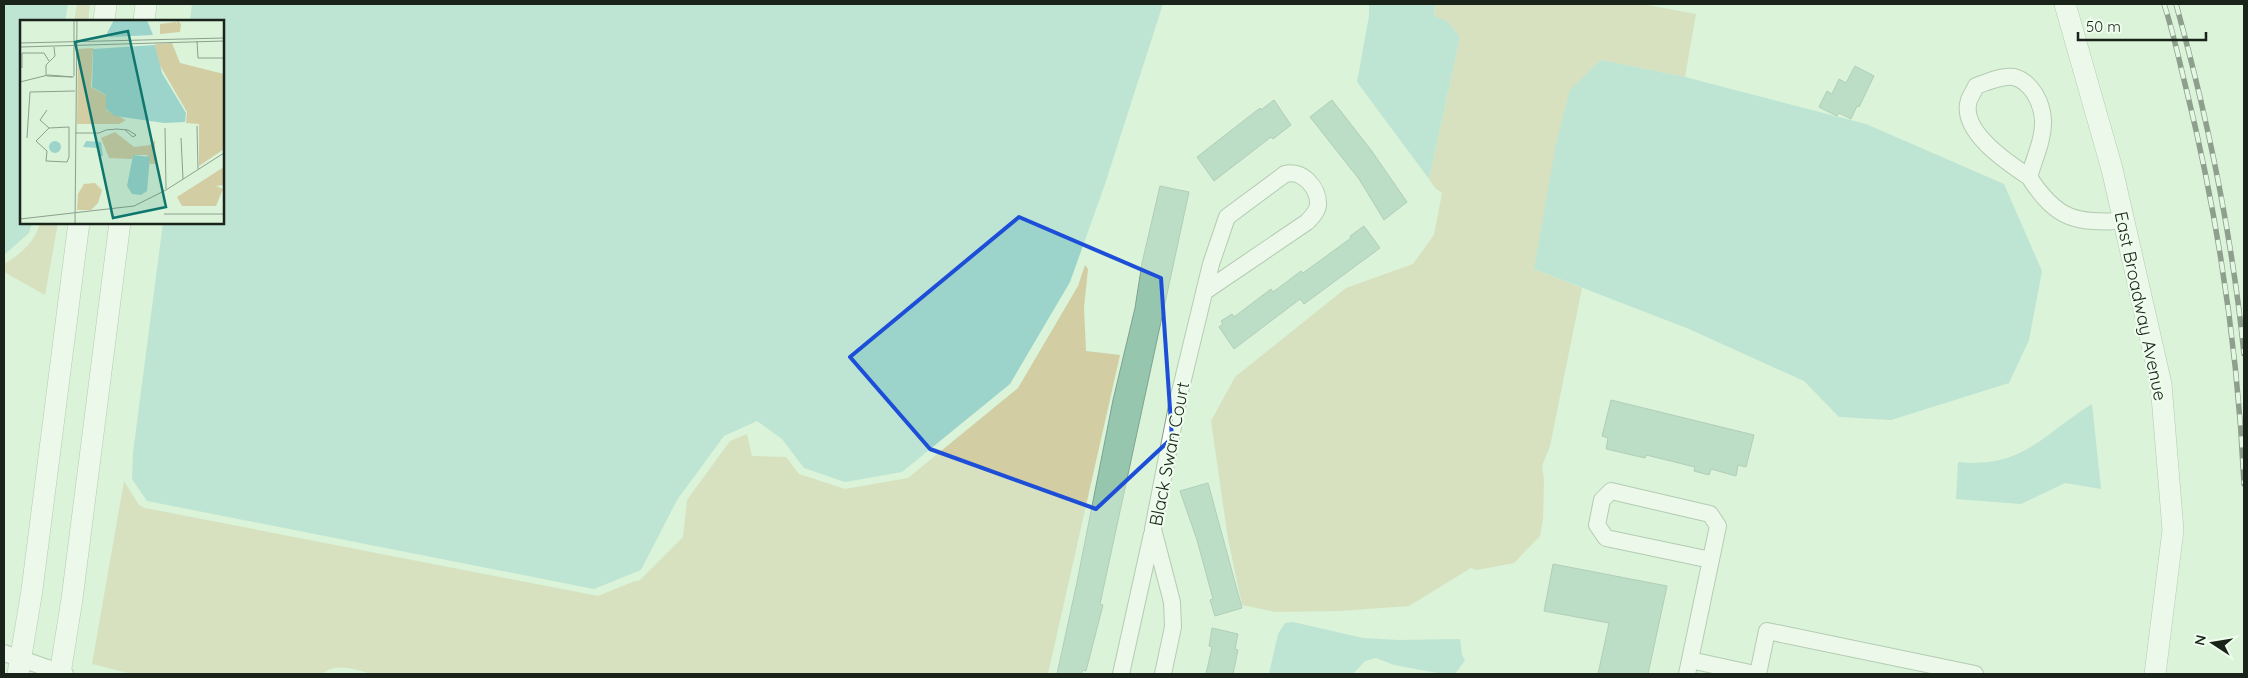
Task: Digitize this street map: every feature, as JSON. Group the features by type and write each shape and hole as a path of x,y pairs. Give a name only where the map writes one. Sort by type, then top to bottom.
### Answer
{"main road":[{"path":"104,20 106,4"},
{"path":"144,20 146,4"},
{"name":"East Broadway Avenue","path":"2065,4 2112,169 2161,384 2173,530 2155,674"},
{"path":"14,662 32,590 79,224"},
{"path":"62,674 120,224"}],"street":[{"path":"2029,177 2040,140 2043,120 2038,98 2029,85 2013,77 1994,79 1976,86 1968,102 1969,119 1977,132 2009,163 2029,177 2041,196 2067,216 2088,222 2124,221"},
{"name":"Black Swan Court","path":"1163,674 1173,627 1172,602 1153,529 1179,396 1210,264 1227,218 1285,174 1294,172 1301,174 1315,192 1318,204 1316,213 1307,222 1204,292"},
{"path":"1711,560 1606,538 1597,524 1602,500 1611,491 1710,514 1718,526 1689,667 1756,674 1767,631 1975,674"},
{"path":"1121,674 1153,529"},
{"path":"14,662 62,674"}],"highlighted area":[{"path":"1019,217 1161,278 1172,438 1096,509 930,449 850,357"}],"shaded area":[{"path":"77,4 90,4 88,20 74,20"},
{"path":"1435,4 1642,4 1696,14 1685,77 1601,60 1534,269 1582,288 1550,446 1542,466 1544,480 1543,519 1540,536 1514,563 1477,570 1471,568 1409,606 1339,611 1275,612 1242,605 1228,539 1211,421 1235,377 1346,288 1413,264 1434,235 1442,193 1435,188 1429,179 1460,37 1434,17"},
{"path":"40,224 58,224 45,295 4,272 4,264 27,247"},
{"path":"1085,265 1088,269 1084,308 1086,351 1120,355 1048,674 373,674 340,667 328,670 323,674 132,674 92,664 124,481 139,505 145,508 598,596 639,581 683,537 687,500 730,441 747,434 752,456 786,457 799,474 845,489 908,478 1018,388 1078,286"}],"water":[{"path":"4,4 68,4 65,20 20,20 20,224 32,224 29,233 4,255"},
{"path":"192,4 1163,4 1104,187 1070,282 1010,384 902,472 845,482 804,468 782,439 757,421 724,436 677,500 641,570 594,589 147,501 132,479 133,453 163,224 224,224 224,20 190,20"},
{"path":"1369,4 1435,4 1434,16 1447,21 1460,37 1429,179 1357,82 1369,16"},
{"path":"1601,60 1685,77 1866,124 2004,184 2042,271 2029,340 2009,383 1891,420 1839,417 1804,381 1689,329 1534,269 1556,144 1570,90"},
{"path":"2092,404 2101,489 2065,483 2021,504 1956,499 1958,462 1980,463 2016,455 2031,447"},
{"path":"1293,622 1363,638 1399,640 1460,639 1462,655 1465,660 1455,674 1443,674 1394,665 1376,658 1365,661 1353,674 1269,674 1278,634 1285,623"}],"building":[{"path":"1855,66 1874,76 1851,119 1839,113 1837,116 1819,107 1827,91 1832,94 1839,79 1846,83"},
{"path":"1274,100 1291,125 1273,139 1271,137 1214,181 1197,157 1260,108 1261,110"},
{"path":"1332,100 1371,150 1407,202 1384,220 1359,179 1310,117"},
{"path":"1160,186 1189,192 1100,604 1103,605 1086,671 1083,670 1081,674 1057,674 1113,400 1135,308 1142,263"},
{"path":"1364,226 1380,248 1304,304 1300,299 1234,349 1219,327 1223,324 1221,321 1232,314 1234,317 1271,289 1273,292 1301,271 1303,273 1351,238 1350,236"},
{"path":"1611,400 1754,435 1746,467 1738,465 1736,476 1711,469 1709,475 1694,471 1695,467 1646,455 1645,458 1606,449 1608,438 1602,436"},
{"path":"1208,483 1242,608 1215,616 1210,600 1213,599 1197,540 1180,491"},
{"path":"1553,564 1667,586 1648,674 1598,674 1609,623 1544,611"},
{"path":"1212,628 1238,634 1235,649 1238,650 1233,674 1206,674 1212,647 1209,646"}],"railway":[{"path":"2164,4 2176,46 2197,137 2217,235 2237,384 2244,484"},
{"path":"2176,4 2188,47 2218,178 2233,265 2244,354"}]}
